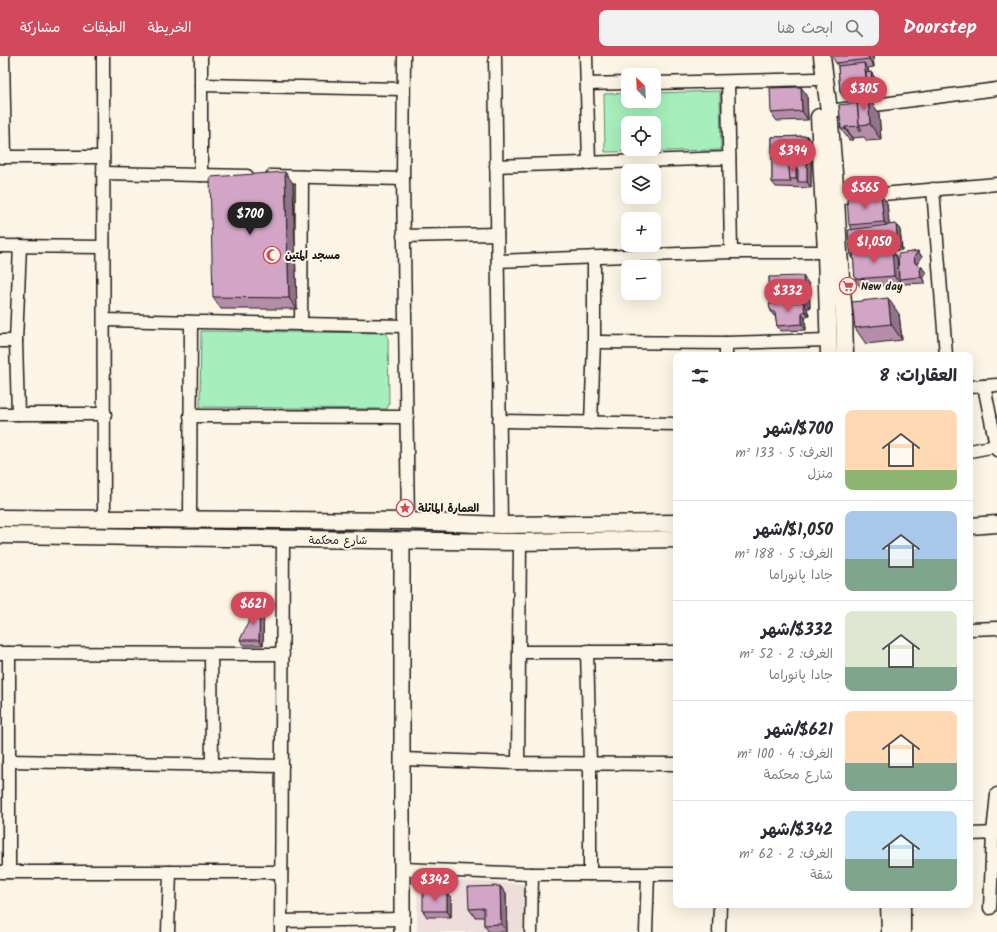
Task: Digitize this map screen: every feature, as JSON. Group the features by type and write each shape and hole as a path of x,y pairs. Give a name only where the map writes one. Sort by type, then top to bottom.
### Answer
{"main road":[{"path":"814,56 817,79 826,252 829,348"},
{"path":"822,56 829,111 836,198 844,315 845,352"},
{"path":"5,518 10,529 6,535"},
{"name":"شارع محكمة","path":"5,518 408,521 501,525 673,523"},
{"path":"973,524 997,524"},
{"name":"شارع محكمة","path":"6,535 284,540 520,542 673,539"},
{"path":"889,908 890,932"},
{"path":"902,908 902,932"}],"street":[{"path":"4,56 2,82 2,157 103,157"},
{"path":"103,56 104,519"},
{"path":"201,56 201,175"},
{"path":"404,56 402,89 402,179 408,521"},
{"path":"495,56 501,525"},
{"path":"586,56 589,163"},
{"path":"661,83 817,79"},
{"path":"728,82 731,252"},
{"path":"587,84 621,83"},
{"path":"201,85 402,89"},
{"path":"829,111 997,89"},
{"path":"496,166 729,158"},
{"path":"103,173 402,179"},
{"path":"301,324 302,177"},
{"path":"836,198 997,184"},
{"path":"933,189 946,352"},
{"path":"403,236 497,234"},
{"path":"0,246 103,247"},
{"path":"18,414 16,340 20,246"},
{"path":"498,261 731,252 826,252"},
{"path":"591,423 594,342 594,257"},
{"path":"104,320 405,326"},
{"path":"190,520 191,322"},
{"path":"0,341 16,340"},
{"path":"594,342 726,349 829,348"},
{"path":"973,387 997,385"},
{"path":"973,452 997,448 984,386"},
{"path":"0,414 104,414"},
{"path":"190,416 407,417"},
{"path":"499,421 673,424"},
{"path":"284,540 281,926 402,926 402,540"},
{"path":"518,763 520,542"},
{"path":"973,629 997,628"},
{"path":"588,651 590,874"},
{"path":"520,652 673,652"},
{"path":"281,872 5,872 9,761 4,653 283,654"},
{"path":"211,654 212,765"},
{"path":"402,759 518,763 673,764"},
{"path":"9,761 282,766"},
{"path":"990,908 997,794"},
{"path":"973,834 995,833"},
{"path":"402,870 532,874 673,874"},
{"path":"168,932 170,872"},
{"path":"531,932 532,874"},
{"path":"646,932 648,874"},
{"path":"719,932 720,908"}],"shaded area":[{"path":"418,879 525,884 524,932 417,932"}],"green space":[{"path":"720,91 721,150 661,151 661,116 621,116 621,152 605,152 604,94 621,93 621,108 661,108 661,93"},
{"path":"201,331 386,333 388,336 389,404 387,409 200,407"}],"building":[{"path":"832,56 868,56 869,59 836,63"},
{"path":"864,63 867,83 869,86 874,85 875,89 840,92 838,66"},
{"path":"871,72 872,82 867,83 866,73"},
{"path":"801,87 802,111 771,113 770,88"},
{"path":"868,97 870,124 859,125 857,98"},
{"path":"857,103 859,125 862,130 859,130 859,126 845,127 845,129 841,129 839,105"},
{"path":"807,136 807,182 798,182 798,170 796,167 789,167 791,182 772,182 772,137","holes":["786,149 796,150 798,152 798,159 788,159 786,156"]},
{"path":"786,149 796,150 796,156 786,156"},
{"path":"789,167 796,167 796,179 790,179"},
{"path":"285,172 289,298 213,297 210,177"},
{"path":"881,195 884,222 849,225 847,198"},
{"path":"896,224 898,245 889,246 889,250 853,253 853,257 851,257 848,230"},
{"path":"892,250 894,276 855,279 853,253"},
{"path":"918,251 914,257 915,263 922,267 920,270 921,277 899,279 898,254"},
{"path":"803,276 804,300 795,300 794,286 792,283 775,284 775,298 777,301 770,301 769,277"},
{"path":"792,283 793,297 775,298 775,284"},
{"path":"888,298 891,324 855,328 852,302"},
{"path":"803,302 805,311 802,313 802,324 777,326 775,313 770,309 769,304"},
{"path":"260,597 259,640 240,640"},
{"path":"500,886 501,924 484,925 484,908 469,909 468,887"},
{"path":"423,892 447,892 447,911 423,911"}],"place":[{"name":"مسجد المتين","path":"272,255"},
{"name":"New day","path":"848,286"},
{"name":"العمارة المائلة","path":"405,508"}]}
